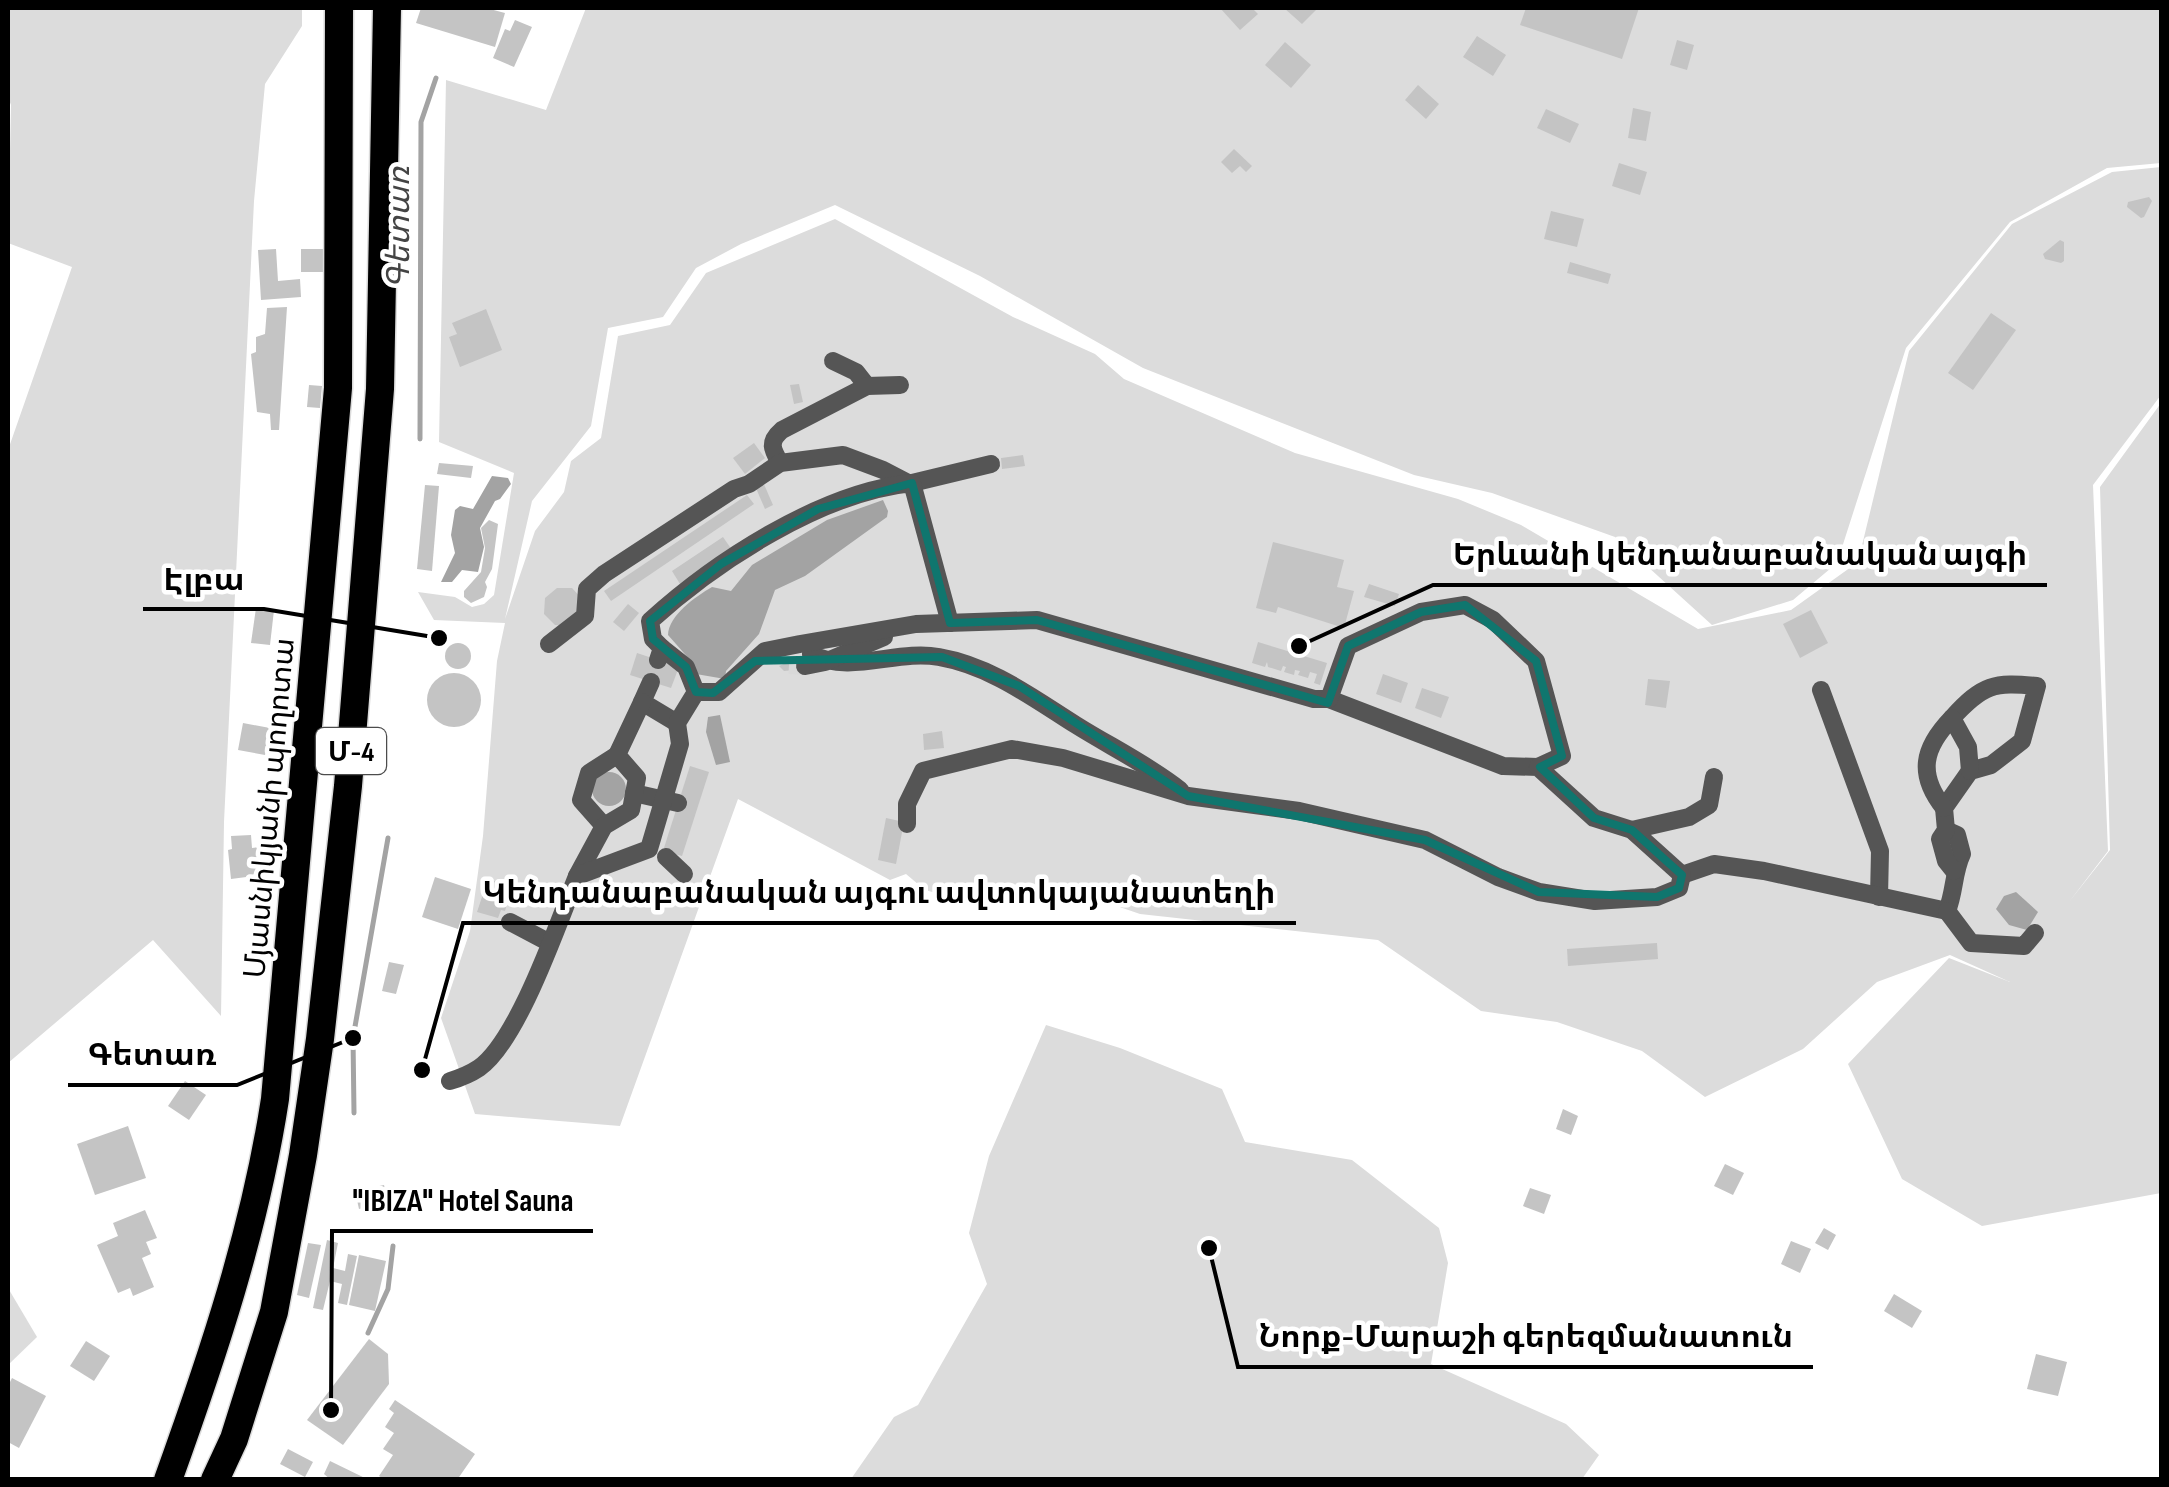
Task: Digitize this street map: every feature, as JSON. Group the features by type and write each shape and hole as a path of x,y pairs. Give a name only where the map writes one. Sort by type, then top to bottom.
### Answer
{"highway":[{"name":"Մյասնիկյանի պողոտա","path":"168,1480 234,1288 264,1163 274,1098 338,388 339,8"},
{"name":"Մ-4","path":"214,1480 234,1439 274,1312 320,1038 348,786 380,389 387,8"}],"street":[{"path":"833,361 856,372 867,386"},
{"path":"780,463 771,446 772,438 782,430 867,386 900,385"},
{"path":"549,644 585,616 587,589 604,574 780,463 842,455 910,483"},
{"path":"696,692 686,667 660,654 650,621 682,592 721,564 818,510 885,486 990,464"},
{"path":"910,483 950,623"},
{"path":"696,692 719,692 764,652 916,624 1038,620 1314,699 1329,699 1504,766 1538,768 1562,756 1536,662 1493,620 1465,606 1421,612 1348,646 1329,699"},
{"path":"916,624 814,660 862,662 916,654 942,657 1018,686 1077,726 1153,769 1188,796"},
{"path":"604,826 582,800 589,773 617,755 651,682"},
{"path":"1944,808 1970,771 1991,765 2022,741 2036,686 1998,682 1966,702 1935,736 1926,756 1929,790 1944,808 1946,830 1957,835 1962,854 1954,872 1955,891 1947,911"},
{"path":"1821,690 1880,851 1880,897"},
{"path":"661,853 680,744 679,719 696,692"},
{"path":"642,702 679,719"},
{"path":"1952,718 1968,748 1970,771"},
{"path":"907,824 908,804 924,770 1012,750 1063,758 1188,796 1299,811 1425,840 1498,877 1539,892 1595,901 1657,897 1679,888 1682,875"},
{"path":"450,1081 479,1068 491,1056 530,993 577,876 604,826 631,810 637,778 617,755"},
{"path":"1538,768 1594,818 1632,830 1682,875"},
{"path":"1632,830 1689,817 1709,806 1714,776"},
{"path":"634,793 671,800"},
{"path":"661,853 684,874"},
{"path":"577,876 661,853"},
{"path":"1682,875 1714,864 1764,871 1947,911 1970,943 2024,946 2035,933"},
{"path":"510,922 550,942"}],"highlighted area":[{"path":"912,483 950,623 1037,620 1328,703 1348,646 1421,612 1465,605 1536,661 1562,756 1540,767 1594,818 1632,830 1682,875 1679,888 1657,897 1539,892 1425,840 1188,796 1019,686 942,657 755,661 713,693 696,692 686,667 653,639 650,621 721,564 818,509"}],"shaded area":[{"path":"8,8 302,8 302,26 265,84 254,201 224,822 221,1016 153,940 8,1063 8,450 72,267 8,243"},
{"path":"586,8 2161,8 2161,163 2107,168 2010,222 1906,348 1837,563 1793,600 1712,625 1615,537 1492,493 1414,475 1143,368 980,276 835,205 741,244 696,268 663,317 608,328 591,426 532,501 505,619 535,531 564,492 571,461 601,438 618,336 670,325 706,273 835,219 1013,317 1095,354 1124,379 1295,453 1458,499 1521,525 1698,629 1791,610 1858,562 1909,351 2012,224 2112,172 2161,167 2161,395 2093,485 2108,851 2069,902 2110,850 2100,487 2161,403 2161,1193 1982,1226 1902,1179 1848,1064 1949,958 2010,982 1950,955 1877,982 1803,1049 1705,1097 1642,1051 1557,1022 1481,1011 1378,940 1140,914 1050,883 972,903 925,890 906,874 890,880 738,799 620,1126 475,1114 441,1018 470,931 483,836 497,661 505,623 434,620 418,592 455,597 472,607 484,604 494,595 514,473 439,442 446,80 546,110"},
{"path":"492,476 508,478 511,484 495,501 480,528 484,547 478,572 462,570 452,582 441,582 455,553 451,535 455,510 460,506 473,509"},
{"path":"883,500 887,517 805,576 775,590 759,634 726,671 725,679 696,674 691,661 668,635 673,620 684,607 712,587 731,591 752,565 827,520"},
{"path":"720,715 730,762 716,765 706,732 708,717"},
{"path":"609,772 621,777 626,789 621,801 609,806 597,801 592,789 597,777"},
{"path":"2016,892 2038,912 2027,930 2009,925 1996,909 2004,896"},
{"path":"1046,1025 1120,1048 1222,1089 1245,1142 1352,1160 1439,1228 1448,1263 1431,1364 1566,1424 1599,1455 1582,1479 851,1479 894,1417 918,1405 987,1284 969,1233 989,1156"},
{"path":"8,1288 37,1337 8,1365"}],"building":[{"path":"421,8 486,8 505,13 495,47 416,23"},
{"path":"1220,8 1252,8 1258,14 1240,30"},
{"path":"1284,8 1318,8 1302,24"},
{"path":"1526,8 1639,8 1622,59 1520,25"},
{"path":"515,20 532,27 514,67 493,58 505,29 510,31"},
{"path":"1477,36 1506,55 1493,76 1463,57"},
{"path":"1677,40 1694,45 1687,70 1670,65"},
{"path":"1285,42 1311,65 1291,88 1265,65"},
{"path":"1418,85 1439,104 1426,119 1405,100"},
{"path":"1633,108 1651,112 1646,141 1628,138"},
{"path":"1546,109 1579,124 1570,143 1537,128"},
{"path":"1234,149 1252,166 1246,172 1240,166 1232,173 1221,162"},
{"path":"1619,163 1647,172 1640,195 1612,186"},
{"path":"2149,197 2152,201 2144,217 2127,207 2128,202"},
{"path":"1551,211 1584,219 1577,247 1544,239"},
{"path":"2060,240 2064,242 2064,261 2045,259 2043,254"},
{"path":"276,249 278,281 300,279 301,297 261,300 258,250"},
{"path":"301,249 325,249 325,272 301,272"},
{"path":"1570,262 1611,274 1608,284 1567,273"},
{"path":"287,307 279,430 271,430 270,414 257,412 251,354 256,352 256,337 265,334 267,308"},
{"path":"486,309 502,350 460,367 449,337 457,334 452,323"},
{"path":"1991,313 2016,330 1973,390 1948,373"},
{"path":"799,384 803,402 794,404 790,385"},
{"path":"309,385 322,386 320,408 307,407"},
{"path":"754,443 765,458 745,474 733,458"},
{"path":"1023,455 1025,466 1002,469 1001,458"},
{"path":"439,463 473,466 471,478 437,474"},
{"path":"763,482 773,505 765,509 755,486"},
{"path":"425,485 439,486 432,571 417,569"},
{"path":"747,495 754,504 611,601 604,591"},
{"path":"489,520 498,524 492,569 485,582 484,597 471,603 464,597 464,591 481,572 485,548 481,528"},
{"path":"723,537 732,550 680,584 672,571"},
{"path":"1273,542 1344,560 1337,587 1354,591 1344,628 1278,607 1276,613 1256,608"},
{"path":"1369,584 1399,594 1395,606 1364,597"},
{"path":"557,588 572,588 583,600 571,626 555,625 544,614 545,598"},
{"path":"628,604 639,613 624,631 613,622"},
{"path":"256,608 274,610 270,645 251,643"},
{"path":"1811,610 1828,643 1800,658 1783,624"},
{"path":"1258,642 1327,663 1320,685 1314,683 1317,674 1310,672 1308,678 1298,675 1300,671 1295,670 1294,675 1284,672 1283,666 1281,671 1268,667 1267,662 1265,667 1252,663"},
{"path":"458,643 467,647 471,656 467,665 458,669 449,665 445,656 449,647"},
{"path":"637,653 679,667 671,688 630,675"},
{"path":"805,655 805,669 784,671 779,666"},
{"path":"454,673 473,681 481,700 473,719 454,727 435,719 427,700 435,681"},
{"path":"1383,674 1408,683 1401,703 1376,694"},
{"path":"1648,679 1670,681 1666,708 1645,705"},
{"path":"1422,688 1449,697 1441,718 1415,708"},
{"path":"243,723 270,728 265,755 238,750"},
{"path":"942,731 944,748 924,750 923,734"},
{"path":"690,766 709,772 682,856 663,851"},
{"path":"886,818 904,822 896,864 878,860"},
{"path":"251,835 252,848 259,847 262,875 231,879 231,836"},
{"path":"435,877 471,889 458,929 422,917"},
{"path":"488,879 512,887 505,911 501,910 498,918 477,912"},
{"path":"1657,943 1658,959 1568,966 1567,949"},
{"path":"389,962 404,965 396,994 382,991"},
{"path":"185,1081 206,1095 189,1120 168,1106"},
{"path":"1563,1109 1578,1116 1571,1135 1556,1129"},
{"path":"128,1126 146,1178 95,1195 77,1144"},
{"path":"1725,1164 1744,1173 1733,1195 1714,1186"},
{"path":"384,1185 388,1202 359,1209 355,1191"},
{"path":"1530,1188 1551,1195 1544,1214 1523,1206"},
{"path":"145,1210 157,1238 146,1242 151,1254 142,1258 154,1287 133,1296 130,1288 118,1293 97,1245 118,1236 113,1223"},
{"path":"1824,1228 1836,1235 1828,1250 1815,1243"},
{"path":"327,1240 338,1243 333,1268 345,1271 348,1254 357,1256 347,1305 338,1303 342,1284 330,1281 323,1310 313,1308"},
{"path":"1791,1241 1811,1249 1800,1273 1781,1264"},
{"path":"308,1243 321,1245 309,1298 297,1295"},
{"path":"359,1255 386,1261 375,1311 349,1305"},
{"path":"1894,1294 1922,1311 1912,1328 1884,1311"},
{"path":"369,1339 388,1354 389,1384 343,1445 307,1420"},
{"path":"86,1341 110,1356 94,1381 70,1366"},
{"path":"2036,1354 2067,1362 2058,1396 2027,1389"},
{"path":"12,1378 46,1396 19,1448 8,1442 8,1386"},
{"path":"395,1400 475,1454 457,1480 385,1480 379,1476 393,1455 383,1449 394,1433 385,1427 394,1413 389,1409"},
{"path":"288,1449 313,1462 305,1477 280,1464"},
{"path":"330,1461 369,1480 331,1480 324,1474"}],"waterway":[{"name":"Գետառ","path":"420,439 421,122 436,78"},
{"name":"Գետառ","path":"354,1113 353,1038 388,838"},
{"name":"Գետառ","path":"368,1333 388,1289 393,1246"}],"tunnel":[{"path":"789,665 805,666"}],"place":[{"name":"Էլբա","path":"439,638"},
{"name":"Երևանի կենդանաբանական այգի","path":"1299,646"},
{"name":"Գետառ","path":"353,1038"},
{"name":"Կենդանաբանական այգու ավտոկայանատեղի","path":"422,1070"},
{"name":"Նորք-Մարաշի գերեզմանատուն","path":"1209,1248"},
{"name":"\"IBIZA\" Hotel Sauna","path":"331,1410"}]}
